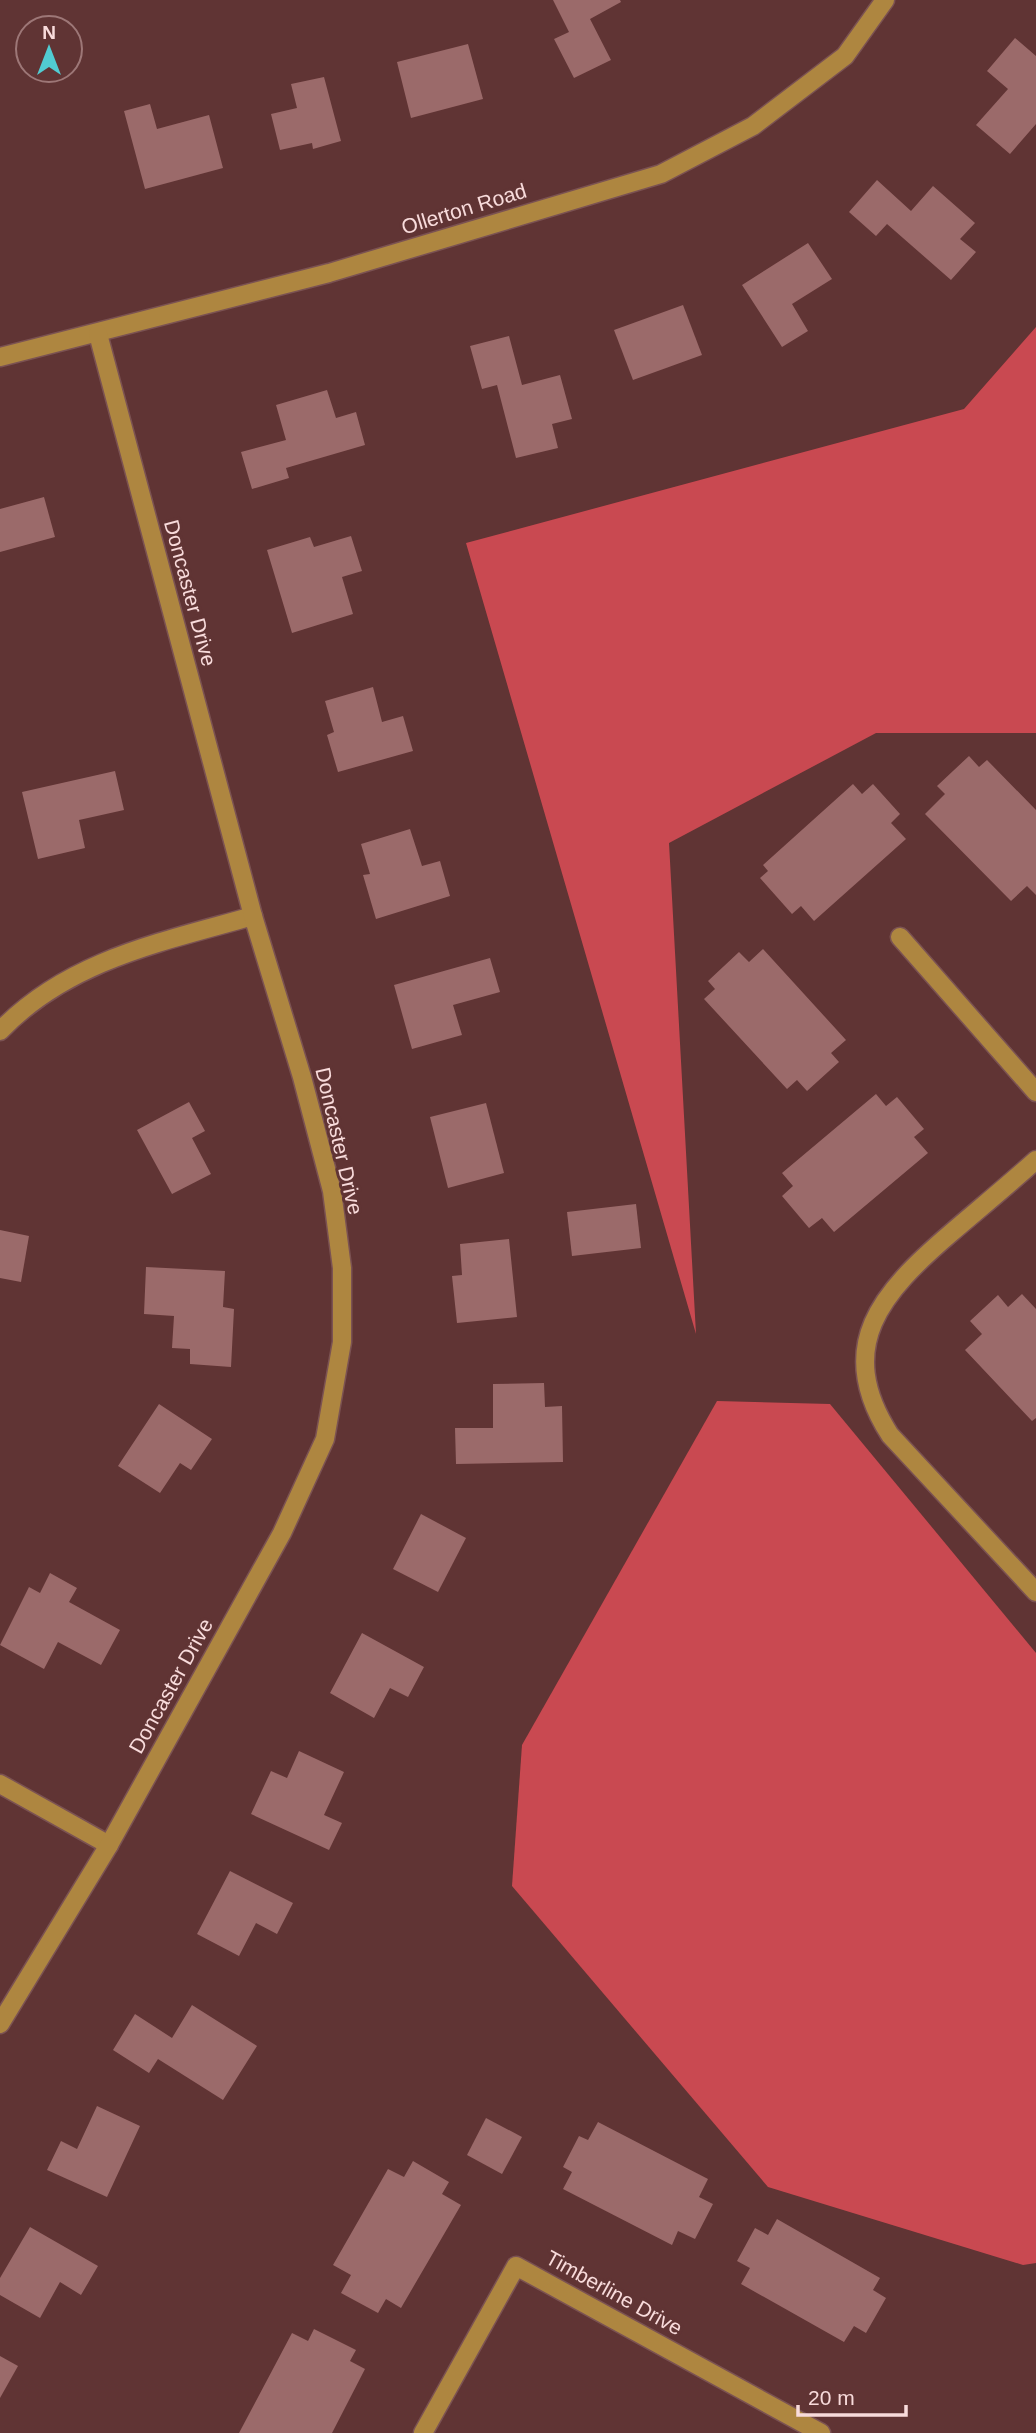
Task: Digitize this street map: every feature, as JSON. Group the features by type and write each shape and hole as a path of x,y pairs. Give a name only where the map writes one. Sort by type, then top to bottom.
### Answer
{"street":[{"name":"Ollerton Road","path":"0,357 329,273 661,174 753,126 845,56 885,0"},
{"name":"Doncaster Drive","path":"0,2024 109,1846 282,1533 325,1439 342,1342 342,1268 332,1191 302,1077 253,916 98,334"},
{"path":"0,1031 22,1008 58,982 104,960 253,916"},
{"path":"900,937 1036,1092"},
{"path":"1036,1160 909,1269 885,1298 872,1320 865,1347 867,1382 873,1409 890,1435 1036,1592"},
{"path":"0,1784 109,1846"},
{"name":"Timberline Drive","path":"424,2433 516,2266 821,2433"}],"shaded area":[{"path":"1036,327 1036,733 876,733 669,843 696,1334 466,543 964,409"},
{"path":"717,1401 830,1404 1036,1653 1036,2263 1023,2265 768,2187 512,1886 522,1745"}],"building":[{"path":"553,0 620,0 621,2 590,19 611,60 574,78 554,39 569,32"},
{"path":"1015,38 1036,56 1036,124 1010,154 976,125 1008,89 987,71"},
{"path":"468,44 483,99 411,118 397,62"},
{"path":"324,77 341,141 313,149 312,143 280,150 271,114 297,108 291,84"},
{"path":"150,104 157,129 209,115 223,168 145,189 124,111"},
{"path":"877,180 911,211 933,186 975,223 960,239 976,252 951,280 887,224 876,236 849,212"},
{"path":"808,243 832,279 792,304 808,331 782,347 742,285"},
{"path":"683,305 702,355 633,380 614,330"},
{"path":"509,336 522,385 560,375 572,419 552,424 558,448 516,458 497,385 482,389 470,346"},
{"path":"327,390 336,418 356,412 365,445 286,468 289,478 252,489 241,452 286,440 276,405"},
{"path":"44,497 55,537 0,552 0,509"},
{"path":"351,536 362,571 342,577 353,614 292,633 267,550 310,537 314,547"},
{"path":"373,687 382,722 403,716 413,751 338,772 327,735 334,732 325,701"},
{"path":"969,756 979,767 987,760 1036,810 1036,895 1027,886 1011,901 925,814 945,794 937,786"},
{"path":"115,771 124,810 79,820 85,848 38,859 22,792"},
{"path":"853,784 862,794 873,784 900,814 891,823 906,839 814,921 801,906 792,914 760,878 768,871 763,865"},
{"path":"410,829 422,866 440,861 450,896 376,919 363,875 370,874 361,844"},
{"path":"763,949 846,1040 831,1053 839,1062 807,1091 797,1080 787,1089 704,999 715,989 708,981 739,952 749,962"},
{"path":"490,958 500,992 453,1005 462,1035 412,1049 394,985"},
{"path":"876,1094 886,1106 897,1097 924,1129 914,1137 928,1153 834,1232 822,1218 809,1228 782,1196 793,1186 782,1173"},
{"path":"189,1102 205,1131 192,1138 211,1174 172,1194 137,1130"},
{"path":"486,1103 504,1173 448,1188 430,1117"},
{"path":"636,1204 641,1248 572,1256 567,1212"},
{"path":"0,1230 29,1236 21,1282 0,1278"},
{"path":"509,1239 517,1317 457,1323 452,1276 462,1275 460,1244"},
{"path":"146,1267 225,1271 223,1307 234,1309 231,1367 190,1364 190,1349 172,1348 174,1316 144,1314"},
{"path":"1022,1294 1036,1309 1036,1418 1032,1421 965,1350 982,1334 970,1321 998,1295 1008,1307"},
{"path":"544,1383 545,1407 562,1406 563,1462 456,1464 455,1428 493,1428 493,1384"},
{"path":"159,1404 212,1439 191,1470 180,1463 160,1493 118,1466"},
{"path":"421,1514 466,1538 438,1592 393,1569"},
{"path":"50,1573 77,1588 69,1602 120,1630 101,1665 58,1642 44,1669 0,1645 29,1587 40,1593"},
{"path":"362,1633 424,1667 408,1697 390,1688 374,1718 330,1693"},
{"path":"299,1751 344,1772 324,1815 342,1823 329,1850 251,1814 271,1771 287,1778"},
{"path":"230,1871 293,1903 277,1934 256,1923 239,1956 197,1934"},
{"path":"192,2005 257,2046 223,2100 158,2059 149,2073 113,2050 135,2014 172,2038"},
{"path":"97,2106 140,2126 107,2197 47,2170 61,2141 77,2149"},
{"path":"486,2118 522,2137 502,2174 467,2155"},
{"path":"598,2122 708,2179 699,2197 713,2204 695,2239 678,2231 672,2245 563,2189 572,2172 563,2167 579,2136 588,2140"},
{"path":"413,2161 449,2182 442,2194 461,2205 401,2308 386,2299 378,2313 341,2293 351,2275 333,2265 388,2169 404,2177"},
{"path":"777,2219 880,2278 873,2290 886,2298 866,2333 854,2326 844,2342 741,2284 750,2268 737,2261 755,2228 768,2235"},
{"path":"30,2227 98,2266 81,2295 60,2282 40,2318 0,2295 0,2278"},
{"path":"314,2329 356,2350 350,2361 365,2369 332,2433 239,2433 292,2333 308,2341"},
{"path":"0,2356 18,2366 0,2398"}]}
